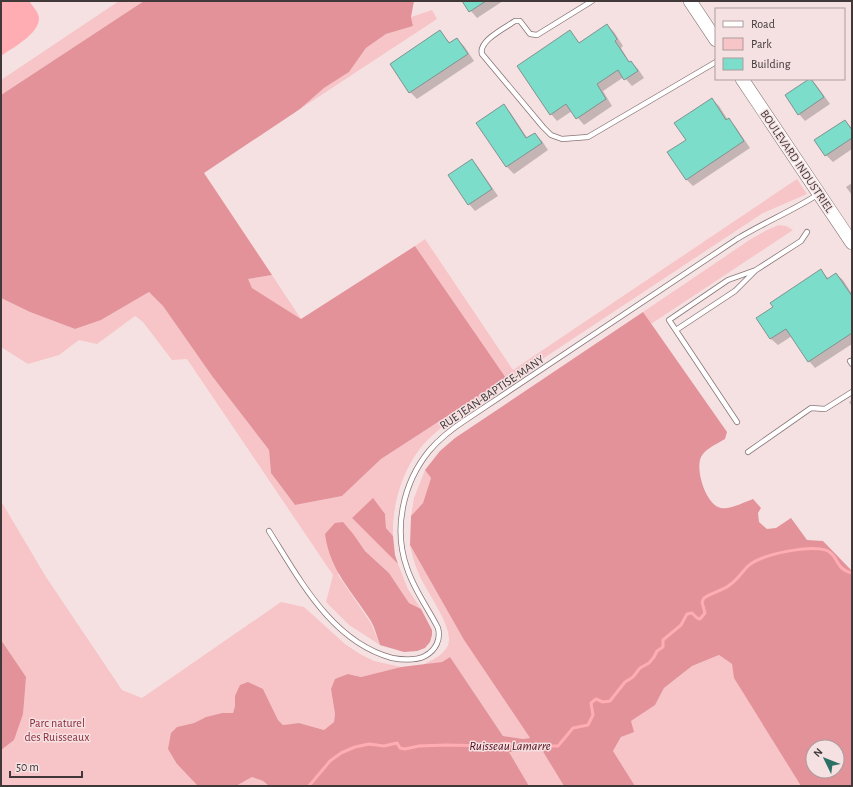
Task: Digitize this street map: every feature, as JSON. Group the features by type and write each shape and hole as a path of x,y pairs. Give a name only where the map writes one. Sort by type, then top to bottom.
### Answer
{"street":[{"path":"690,1 715,38"},
{"name":"BOULEVARD INDUSTRIEL","path":"743,80 852,243"}],"lane":[{"path":"592,1 537,35 530,34 520,21 514,22 482,45 482,54 551,135 562,139 588,137 715,63"},
{"name":"RUE JEAN-BAPTISE-MANY","path":"269,531 314,599 329,617 352,638 374,651 399,659 419,659 426,655 437,643 440,636 438,628 410,578 403,556 400,535 406,493 416,470 430,450 448,433 467,419 738,239 819,194"},
{"path":"676,330 735,290 756,270 801,241 807,232"},
{"path":"737,422 669,320 728,280 756,270"},
{"path":"748,452 811,408 825,409 852,392"}],"green space":[{"path":"119,1 144,1 1,95 1,80"},
{"path":"432,10 437,19 300,109 324,88 349,72 366,48 386,34 413,26 411,17"},
{"path":"797,179 807,194 763,213 453,418 435,433 419,450 407,469 396,502 393,536 386,528 385,514 352,518 398,564 408,589 421,609 409,603 389,573 365,551 354,535 338,575 371,623 380,645 349,625 326,602 333,575 187,359 172,360 143,322 135,316 97,344 79,340 59,355 28,364 1,347 1,298 30,312 75,329 101,320 149,292 163,306 212,376 269,450 271,473 295,505 342,496 381,459 506,378 415,246 425,239 513,370"},
{"path":"779,225 786,226 793,230 651,324 643,312 751,239"},
{"path":"272,275 301,319 252,288 247,279"},
{"path":"425,470 431,478 423,503 411,516 414,498"},
{"name":"Parc naturel des Ruisseaux","path":"1,501 46,577 122,690 142,698 281,602 304,607 345,644 360,654 374,661 401,667 361,677 348,674 331,689 335,714 334,722 324,730 299,723 283,725 278,720 263,689 235,696 233,713 222,713 206,717 194,723 177,727 177,764 198,786 1,786"},
{"path":"410,545 464,640 530,738 523,739 503,736 450,657 442,662 422,665 444,652 448,645 449,638 447,629 438,608 418,572"},
{"path":"719,655 732,664 735,678 801,786 635,786 613,751 631,721 655,704 664,688 692,666"},
{"path":"542,750 564,786 529,786 509,752"},
{"path":"252,777 263,781 269,786 236,786"}],"shaded area":[{"path":"1,1 29,1 38,14 39,20 37,27 32,33 1,56"},
{"path":"144,1 414,1 411,17 413,26 386,34 366,48 349,72 324,88 300,109 204,173 272,275 248,279 252,288 301,319 415,246 506,378 381,459 342,496 295,505 271,473 269,450 212,376 163,306 149,292 101,320 75,329 30,312 1,298 1,95"},
{"path":"643,312 727,432 725,439 709,449 701,457 699,470 706,494 711,501 721,508 728,508 753,499 761,508 758,513 759,522 767,529 776,528 791,518 807,540 823,541 852,571 852,786 801,786 734,678 732,664 719,655 692,666 664,688 655,705 631,721 634,732 621,737 613,751 635,786 564,786 542,750 509,752 529,786 269,786 263,781 252,777 236,786 198,786 177,764 168,749 171,733 177,727 194,723 206,717 222,713 233,713 235,696 240,685 248,682 263,689 278,720 283,725 299,723 324,730 334,722 335,714 331,689 335,679 348,674 361,677 401,667 442,662 450,657 503,736 523,739 530,738 464,640 410,545 411,516 423,503 431,478 425,470 440,451 455,438"},
{"path":"373,498 385,514 386,528 393,536 395,555 398,564 352,518"},
{"path":"343,522 365,551 389,573 409,603 421,609 432,630 430,642 425,648 417,651 404,652 380,645 371,621 337,570 328,547 325,534 335,523"},
{"path":"1,640 26,677 23,714 14,740 1,750"}],"building":[{"path":"462,1 486,1 469,12"},
{"path":"607,24 617,39 615,41 629,62 631,61 638,71 624,80 618,70 597,84 606,99 576,119 566,104 550,115 517,66 570,30 579,43"},
{"path":"440,30 449,43 457,38 468,54 409,93 390,64"},
{"path":"808,80 812,80 824,97 798,115 785,95"},
{"path":"712,98 726,120 729,118 744,141 686,180 667,152 686,140 674,123"},
{"path":"504,104 526,138 535,133 542,143 506,167 476,123"},
{"path":"845,120 852,130 852,138 825,156 814,140"},
{"path":"472,159 492,189 468,205 448,175"},
{"path":"821,269 827,279 836,273 852,296 852,333 808,362 786,329 770,339 756,318 773,307 770,303"}],"waterway":[{"name":"Ruisseau Lamarre","path":"309,786 330,761 341,753 355,747 369,744 384,746 397,743 400,748 405,749 419,746 446,745 492,746 505,743 523,746 558,746 573,728 588,725 593,715 591,703 596,699 603,702 610,701 625,682 633,677 640,668 649,663 657,651 663,647 663,640 681,625 687,614 692,613 700,619 705,613 702,602 704,598 728,586 736,580 748,566 764,558 787,551 821,549 828,551 834,556 843,569 852,573"}]}
